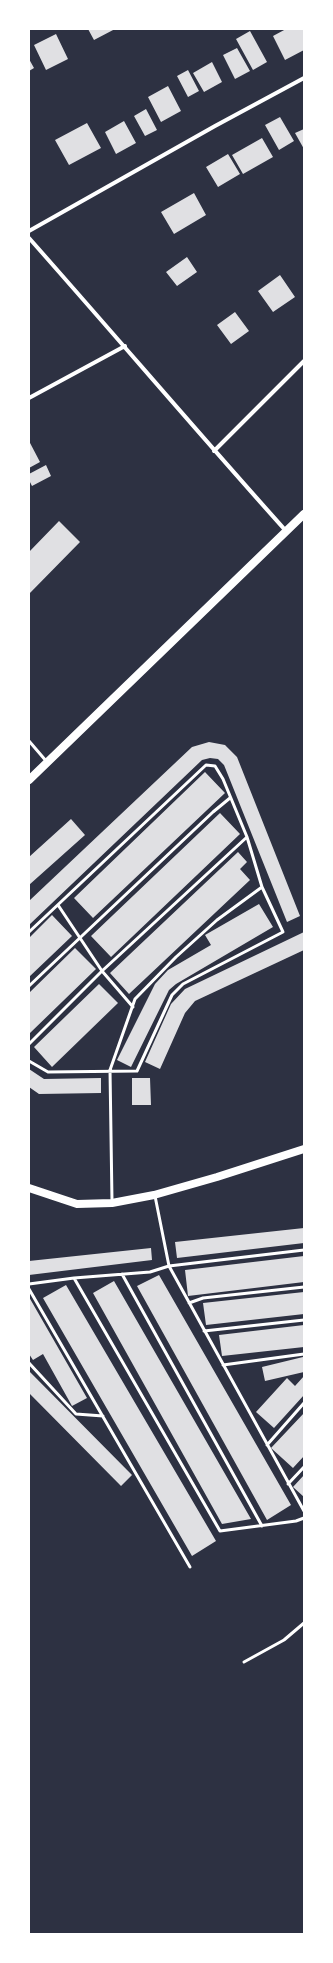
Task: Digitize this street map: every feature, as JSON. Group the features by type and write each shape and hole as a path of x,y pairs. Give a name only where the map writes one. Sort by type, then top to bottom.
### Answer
{"main road":[{"path":"29,780 304,514"},
{"path":"29,1188 77,1204 112,1203 154,1195 218,1177 304,1149"}],"street":[{"path":"29,231 215,126 304,78"},
{"path":"29,238 125,346 214,451 287,531"},
{"path":"29,398 125,346"},
{"path":"214,451 304,361"}],"lane":[{"path":"29,741 47,762"},
{"path":"29,932 206,765 215,766 223,778 247,837 262,887 283,932 183,984 172,995 137,1071 110,1070 48,1072 29,1061"},
{"path":"29,986 213,812 230,798"},
{"path":"29,1044 102,971 247,837"},
{"path":"112,1203 110,1070 135,999 176,957 217,920 262,887"},
{"path":"58,905 102,971 133,1007"},
{"path":"154,1195 169,1266 304,1511"},
{"path":"29,1284 74,1278 150,1272 169,1266 304,1250"},
{"path":"122,1274 262,1526"},
{"path":"74,1278 220,1531 296,1521 304,1518"},
{"path":"189,1303 203,1298 304,1287"},
{"path":"29,1289 190,1567"},
{"path":"204,1331 304,1320"},
{"path":"223,1365 304,1354"},
{"path":"29,1363 76,1414 103,1416"},
{"path":"267,1445 304,1403"},
{"path":"288,1484 304,1467"},
{"path":"244,1662 284,1640 304,1623"}],"building":[{"path":"88,29 115,29 94,40"},
{"path":"286,29 304,29 304,50 285,60 273,36"},
{"path":"250,31 267,62 253,70 236,39"},
{"path":"56,34 68,59 46,70 34,45"},
{"path":"237,48 250,71 235,79 223,55"},
{"path":"29,59 34,68 29,71"},
{"path":"212,62 222,82 204,92 193,73"},
{"path":"188,70 199,91 188,97 177,76"},
{"path":"168,86 181,111 161,122 148,97"},
{"path":"146,109 157,130 145,136 134,116"},
{"path":"280,117 294,141 279,150 265,125"},
{"path":"124,121 136,143 116,154 105,132"},
{"path":"87,123 101,148 69,165 55,140"},
{"path":"304,129 304,149 295,133"},
{"path":"262,138 273,157 243,174 232,155"},
{"path":"228,154 240,174 218,187 206,167"},
{"path":"194,193 206,215 174,234 161,212"},
{"path":"187,257 197,272 177,286 166,272"},
{"path":"280,275 295,297 273,312 258,291"},
{"path":"235,312 249,331 231,344 217,325"},
{"path":"29,441 40,462 29,468"},
{"path":"46,465 51,476 32,486 29,480 29,474"},
{"path":"59,521 80,542 29,594 29,552"},
{"path":"209,742 225,745 237,757 300,916 287,922 224,765 218,759 210,758 202,760 29,925 29,901 192,747"},
{"path":"205,772 225,793 93,918 74,898"},
{"path":"220,813 240,834 111,957 91,936"},
{"path":"71,819 85,835 29,885 29,857"},
{"path":"238,852 247,862 240,869 250,880 129,994 110,973"},
{"path":"259,904 273,927 176,984 169,990 131,1067 117,1060 155,984 168,970 211,945 205,935"},
{"path":"52,915 72,936 29,977 29,938"},
{"path":"304,932 304,950 195,1001 185,1013 160,1069 145,1062 171,1004 185,989"},
{"path":"75,948 96,969 29,1034 29,993"},
{"path":"99,984 118,1003 52,1067 34,1047"},
{"path":"29,1069 44,1079 101,1078 101,1093 39,1094 29,1087"},
{"path":"132,1078 150,1078 151,1105 132,1105"},
{"path":"304,1228 304,1243 177,1258 175,1242"},
{"path":"151,1248 152,1260 29,1275 29,1261"},
{"path":"304,1256 304,1282 188,1296 185,1270"},
{"path":"159,1275 291,1505 267,1520 137,1286"},
{"path":"114,1281 251,1519 222,1524 93,1293"},
{"path":"66,1285 216,1541 192,1556 43,1298"},
{"path":"304,1292 304,1314 206,1325 203,1303"},
{"path":"29,1297 87,1398 72,1406 43,1354 33,1360 29,1354"},
{"path":"304,1325 304,1347 222,1356 219,1335"},
{"path":"303,1357 304,1372 265,1381 262,1367"},
{"path":"29,1371 132,1475 121,1486 29,1393"},
{"path":"304,1376 304,1395 274,1428 256,1412 287,1378 295,1386"},
{"path":"304,1413 304,1456 293,1468 271,1448"},
{"path":"304,1475 304,1497 293,1487"}]}
